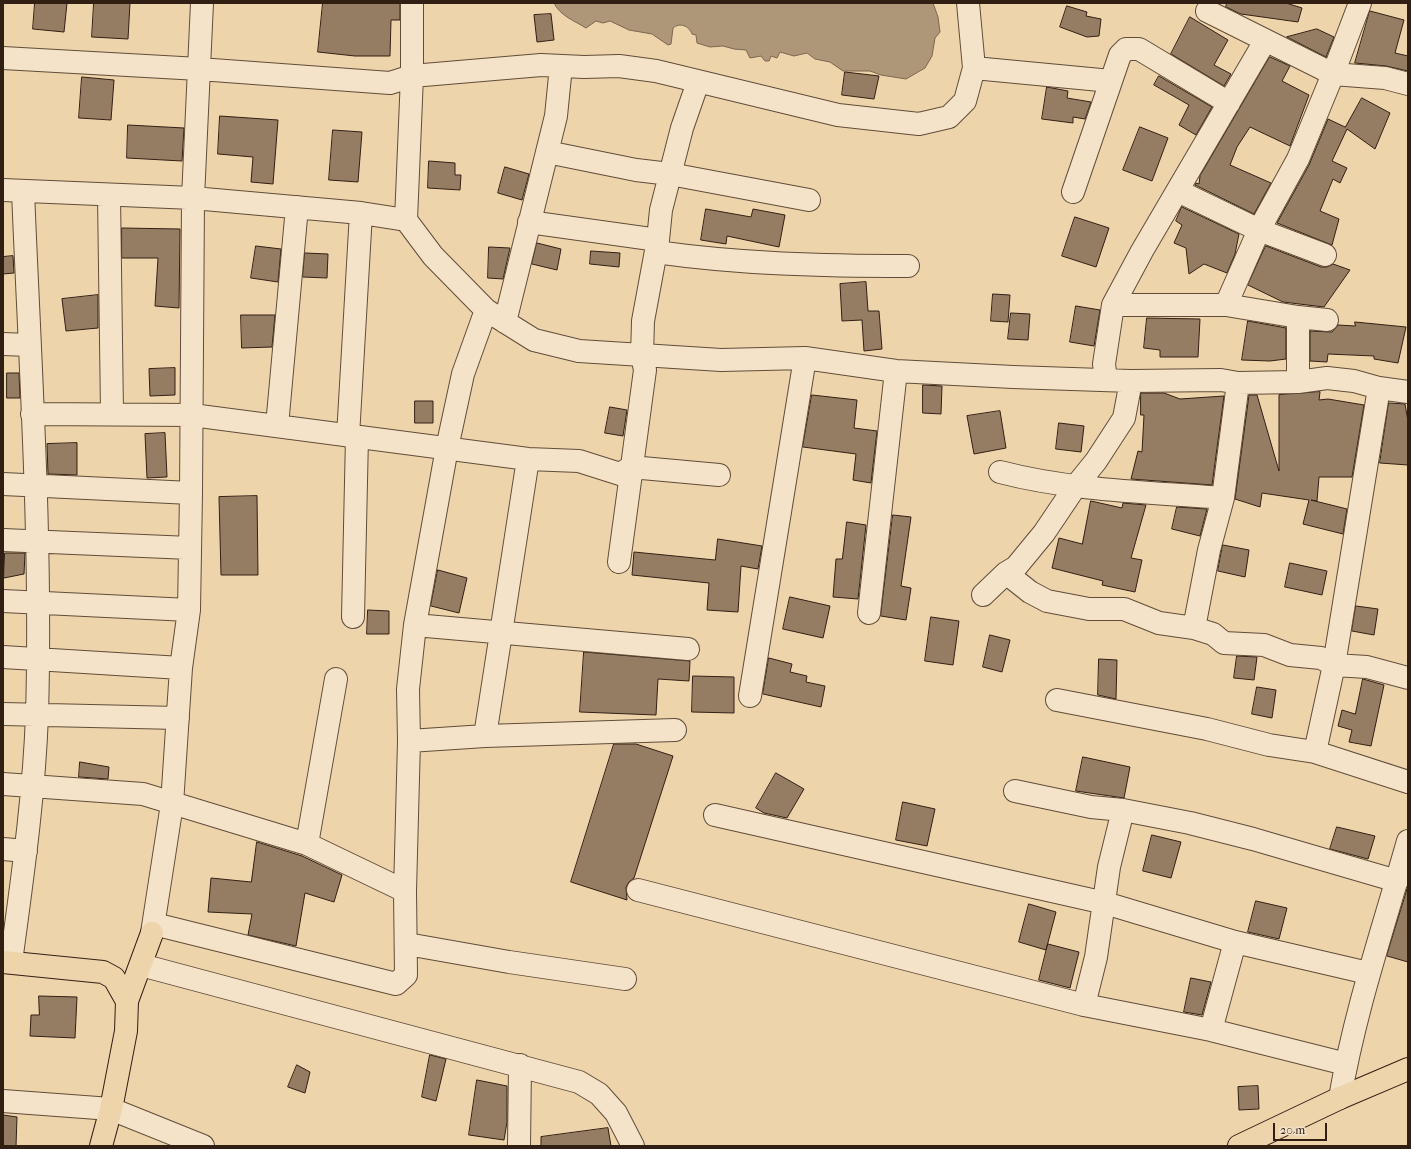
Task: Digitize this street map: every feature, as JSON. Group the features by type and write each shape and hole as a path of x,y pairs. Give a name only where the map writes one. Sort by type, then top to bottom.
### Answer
{"main road":[{"path":"102,1146 111,1109 126,1031 127,1001 148,944"},
{"path":"7,962 102,972 114,978 127,1001"},
{"path":"1239,1146 1340,1098 1408,1069"}],"street":[{"path":"148,944 172,804 181,668 188,610 192,415 192,198 202,3"},
{"path":"412,3 412,76 406,220 433,256 486,310 534,340 579,351 642,356 721,360 805,358 896,371 1131,381 1221,380 1238,383 1298,382 1326,378 1354,381 1379,388 1408,392"},
{"path":"3,58 199,69 390,84 412,76 541,65 619,66 656,71 838,115 919,124 949,117 965,101 974,68 968,3"},
{"path":"1226,305 1259,230 1298,159 1360,3"},
{"path":"1207,11 1333,74 1385,78 1408,84"},
{"path":"1106,379 1104,364 1113,305 1142,251 1265,41"},
{"path":"1073,192 1120,54 1126,49 1139,50 1229,103"},
{"path":"505,322 556,116 561,66"},
{"path":"974,68 1111,81"},
{"path":"619,562 645,370 642,356 643,321 657,246 661,210 682,128 698,82"},
{"path":"547,152 636,170 670,174 810,200"},
{"path":"7,962 26,851 37,716 35,486 29,345 13,190 192,198 361,213 406,220"},
{"path":"1178,191 1259,230 1325,255"},
{"path":"109,195 112,413"},
{"path":"277,426 297,207"},
{"path":"354,617 353,436 361,213"},
{"path":"529,222 657,246 705,259 781,265 908,266"},
{"path":"1113,305 1226,305 1298,317 1327,320"},
{"path":"148,944 396,984 406,975 407,944 405,891 409,741 408,689 414,625 447,448 463,374 486,310"},
{"path":"1298,317 1298,382"},
{"path":"3,344 29,345"},
{"path":"750,696 805,358"},
{"path":"868,614 896,371"},
{"path":"983,595 1006,573 1016,566 1044,533 1075,487 1096,461 1124,418 1131,381"},
{"path":"1194,628 1210,550 1223,498 1238,383"},
{"path":"1316,752 1334,665 1379,388"},
{"path":"32,414 112,413 192,415 528,458 579,461 620,474 631,467 719,475"},
{"path":"485,736 528,458"},
{"path":"1000,472 1031,480 1075,487 1223,498"},
{"path":"3,484 191,493"},
{"path":"3,540 190,548"},
{"path":"1006,573 1030,592 1047,601 1089,610 1124,609 1159,623 1194,628 1213,634 1224,643 1264,645 1290,655 1321,658 1334,665 1367,667 1408,678"},
{"path":"3,601 188,610"},
{"path":"414,625 688,649"},
{"path":"3,657 181,668"},
{"path":"307,844 336,679"},
{"path":"1057,700 1207,729 1269,745 1316,752 1408,782"},
{"path":"3,714 37,716 178,718"},
{"path":"409,741 485,736 675,730"},
{"path":"3,784 142,794 307,844 405,891"},
{"path":"1014,791 1091,807 1123,810 1190,823 1254,839 1397,881"},
{"path":"1084,1005 1096,957 1110,867 1123,810"},
{"path":"715,815 1105,902 1235,942 1368,973"},
{"path":"1340,1098 1346,1064 1368,973 1408,841"},
{"path":"3,848 26,851"},
{"path":"638,890 1084,1005 1211,1030 1346,1064"},
{"path":"1211,1030 1235,942"},
{"path":"148,944 520,1065 579,1082 599,1094 616,1113 633,1146"},
{"path":"407,944 509,962 625,979"},
{"path":"519,1146 520,1065"},
{"path":"3,1101 111,1109 203,1146"}],"shaded area":[{"path":"554,3 933,3 938,17 940,32 935,38 932,56 925,68 906,79 881,75 870,71 843,71 830,62 815,59 807,53 794,56 780,52 777,58 771,56 769,61 765,61 761,56 750,58 746,50 723,46 710,47 697,43 696,35 692,34 687,27 681,25 673,28 671,44 668,45 652,34 629,30 610,21 603,23 596,21 586,28 564,15"}],"building":[{"path":"35,3 67,3 64,32 33,29"},
{"path":"94,3 130,3 128,39 92,37"},
{"path":"323,3 400,3 400,20 391,20 390,56 355,56 318,52"},
{"path":"1227,3 1286,3 1302,8 1298,22 1241,14 1226,7"},
{"path":"1067,6 1087,12 1086,16 1101,19 1099,36 1087,37 1060,27"},
{"path":"1370,11 1404,20 1395,53 1408,56 1408,71 1386,66 1355,63"},
{"path":"551,14 554,40 537,42 534,15"},
{"path":"1190,17 1228,40 1214,65 1231,74 1224,86 1171,54"},
{"path":"1317,29 1334,37 1326,57 1287,37"},
{"path":"1270,57 1290,66 1282,81 1309,95 1290,146 1250,127 1237,147 1230,165 1271,183 1254,214 1195,185 1196,183 1199,184 1200,176"},
{"path":"845,72 879,76 874,99 842,95"},
{"path":"1159,76 1212,107 1196,135 1179,125 1189,105 1154,85"},
{"path":"82,77 114,80 111,120 79,118"},
{"path":"1047,87 1068,91 1067,98 1091,102 1085,119 1073,117 1073,123 1042,119"},
{"path":"1362,98 1390,113 1375,149 1347,129 1332,161 1347,168 1340,183 1333,179 1320,211 1339,219 1332,245 1277,223 1309,165 1328,119 1345,127"},
{"path":"220,116 278,120 273,184 251,182 253,157 218,154"},
{"path":"128,125 184,128 182,161 127,158"},
{"path":"1140,127 1168,138 1152,181 1123,170"},
{"path":"333,130 362,132 358,182 329,180"},
{"path":"429,161 455,163 455,175 461,175 460,190 428,188"},
{"path":"505,167 529,174 522,200 498,193"},
{"path":"1182,207 1239,234 1235,254 1227,273 1204,264 1189,274 1186,248 1174,243 1182,225 1176,221"},
{"path":"706,209 751,217 753,209 785,215 779,247 727,236 726,244 701,240"},
{"path":"1075,217 1109,228 1096,267 1062,256"},
{"path":"122,228 180,229 179,308 155,306 158,258 122,258"},
{"path":"537,243 561,249 557,270 532,264"},
{"path":"256,246 281,249 278,282 251,278"},
{"path":"1266,246 1321,267 1327,267 1333,264 1350,270 1324,307 1283,302 1248,285"},
{"path":"489,247 510,248 503,279 488,278"},
{"path":"591,251 620,253 619,267 590,264"},
{"path":"305,253 328,254 327,278 303,277"},
{"path":"13,256 14,273 3,274 3,257"},
{"path":"866,282 868,311 879,311 882,349 864,351 862,320 842,321 840,284"},
{"path":"993,294 1010,295 1008,322 991,321"},
{"path":"98,295 98,328 66,331 62,299"},
{"path":"1076,306 1100,310 1094,346 1070,342"},
{"path":"1011,313 1030,314 1028,340 1008,339"},
{"path":"241,315 275,315 272,347 242,348"},
{"path":"1147,318 1200,319 1198,357 1160,357 1160,350 1144,348"},
{"path":"1248,321 1286,328 1286,359 1270,361 1242,360"},
{"path":"1355,322 1406,327 1398,363 1374,359 1374,356 1328,354 1327,362 1310,361 1310,331 1332,332 1338,325 1355,326"},
{"path":"175,368 175,395 150,396 149,369"},
{"path":"7,373 19,373 20,398 7,398"},
{"path":"923,385 942,386 941,414 923,413"},
{"path":"1320,392 1319,400 1328,399 1364,405 1352,477 1319,477 1317,501 1311,500 1347,509 1343,534 1303,524 1309,500 1262,493 1260,507 1235,499 1249,395 1257,395 1279,471 1279,395"},
{"path":"1141,393 1164,393 1180,399 1224,396 1212,485 1131,479 1138,451 1142,452 1144,415 1141,415"},
{"path":"812,395 857,400 854,428 877,431 871,483 853,480 856,454 803,447"},
{"path":"415,401 433,401 433,423 415,423"},
{"path":"1389,403 1405,404 1408,421 1408,465 1380,463"},
{"path":"610,407 627,410 623,436 605,433"},
{"path":"1000,411 1006,448 974,454 967,416"},
{"path":"1059,423 1084,426 1081,452 1056,449"},
{"path":"165,433 167,477 147,478 145,434"},
{"path":"77,443 77,475 48,474 47,444"},
{"path":"257,496 258,575 221,575 219,497"},
{"path":"1091,501 1122,508 1123,503 1146,505 1131,558 1142,560 1135,592 1102,585 1103,581 1052,568 1059,538 1082,544"},
{"path":"1177,507 1207,509 1200,536 1172,529"},
{"path":"893,515 911,517 901,586 911,588 906,620 881,616"},
{"path":"847,522 866,525 858,599 833,597 836,559 842,559"},
{"path":"718,539 762,546 758,569 741,566 738,612 707,610 709,583 632,575 634,552 715,560"},
{"path":"1223,545 1249,550 1245,577 1218,571"},
{"path":"5,553 25,553 24,574 4,578"},
{"path":"1290,563 1327,571 1322,595 1285,587"},
{"path":"438,570 467,578 459,613 431,606"},
{"path":"790,597 830,606 823,638 783,629"},
{"path":"1356,606 1378,609 1374,635 1352,631"},
{"path":"368,610 389,611 389,634 367,634"},
{"path":"931,617 959,621 953,665 925,661"},
{"path":"990,635 1010,640 1002,672 983,667"},
{"path":"584,652 690,661 689,681 658,679 656,715 580,712"},
{"path":"1237,656 1257,657 1254,680 1234,678"},
{"path":"769,658 792,664 790,672 807,676 806,682 825,686 821,707 763,694"},
{"path":"1099,659 1117,660 1116,699 1098,695"},
{"path":"693,676 734,677 734,713 692,712"},
{"path":"1363,679 1384,685 1371,746 1349,742 1352,730 1338,726 1342,710 1355,714"},
{"path":"1257,687 1276,690 1272,718 1252,714"},
{"path":"614,744 636,744 673,756 634,878 626,887 627,900 571,882"},
{"path":"1083,757 1130,767 1124,798 1076,791"},
{"path":"80,762 109,767 108,779 79,777"},
{"path":"776,773 804,789 787,818 764,813 756,808"},
{"path":"903,802 935,809 927,846 896,840"},
{"path":"1337,827 1375,836 1368,859 1330,849"},
{"path":"1152,835 1181,842 1171,878 1143,871"},
{"path":"257,842 302,856 342,875 334,902 305,893 296,946 248,935 252,914 208,912 211,878 251,882"},
{"path":"1408,886 1408,962 1387,956"},
{"path":"1256,901 1287,908 1279,939 1248,932"},
{"path":"1029,904 1056,912 1046,950 1019,942"},
{"path":"1048,944 1079,952 1070,988 1039,980"},
{"path":"1191,978 1211,982 1202,1015 1184,1012"},
{"path":"39,996 77,997 75,1038 30,1036 31,1015 39,1015"},
{"path":"430,1055 446,1059 436,1101 422,1097"},
{"path":"297,1065 310,1072 305,1093 288,1087"},
{"path":"477,1080 507,1086 507,1122 504,1140 469,1135"},
{"path":"1258,1086 1259,1109 1239,1110 1238,1087"},
{"path":"3,1115 17,1117 16,1146 3,1146"},
{"path":"608,1128 611,1146 541,1146 541,1137"}]}
